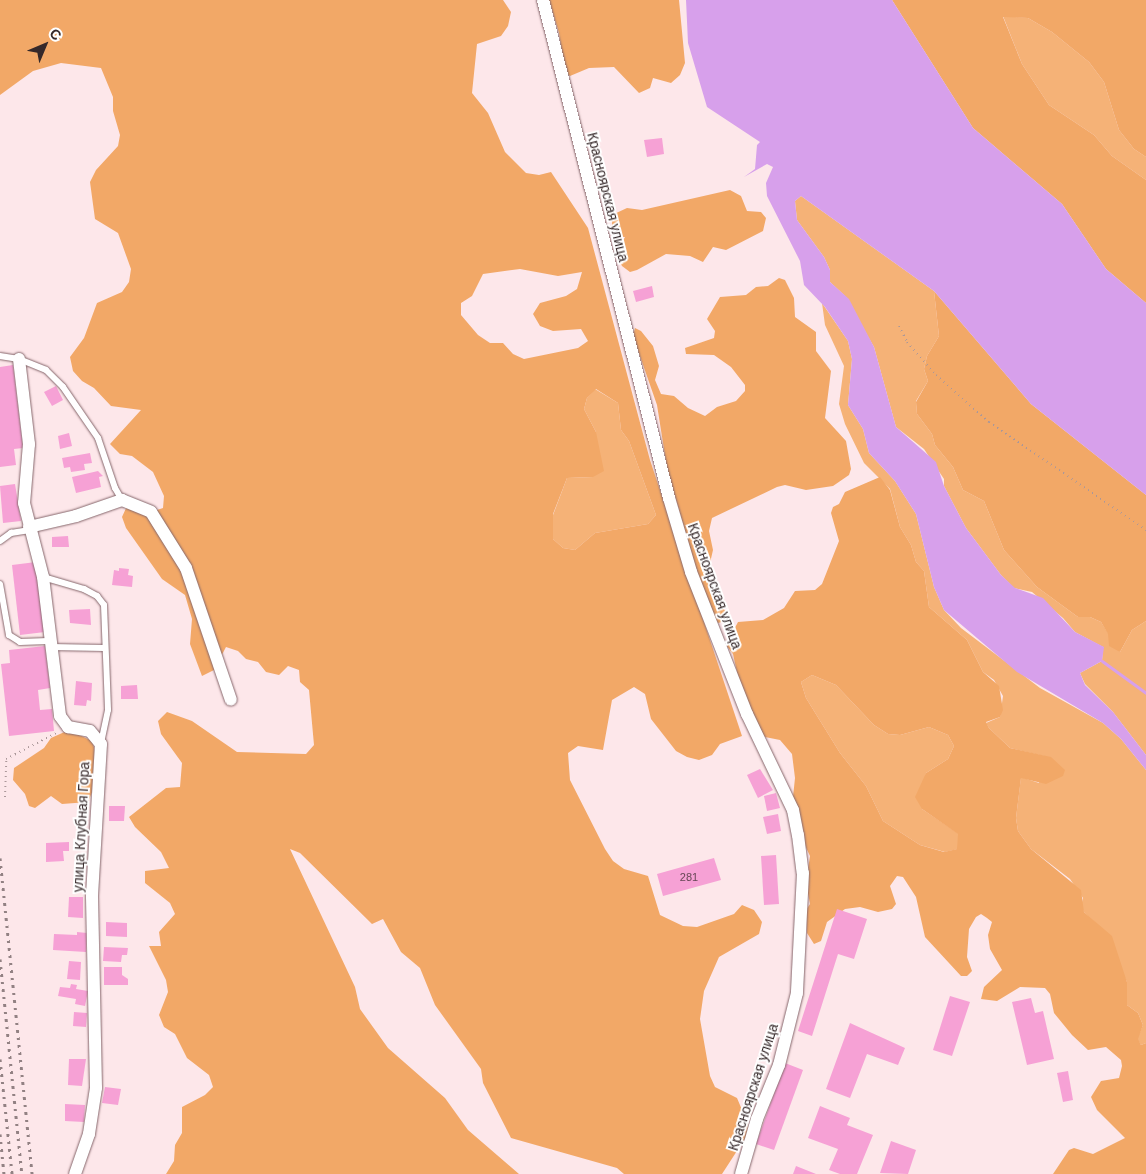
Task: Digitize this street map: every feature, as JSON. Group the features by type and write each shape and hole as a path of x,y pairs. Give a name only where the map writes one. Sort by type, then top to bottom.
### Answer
{"street":[{"name":"Красноярская улица","path":"543,0 646,418 674,515 692,572 747,714 793,810 798,835 803,873 797,993 778,1065 757,1119 741,1174"},
{"path":"19,359 29,444 24,503 44,577 49,644 62,723"},
{"path":"30,528 76,516 122,500 151,512 186,568 231,700"},
{"name":"улица Клубная Гора","path":"62,723 90,731 101,744 92,897 96,1088 89,1134 75,1174"}],"lane":[{"path":"0,356 19,359 46,370 62,387 98,438 115,488 122,500"},
{"path":"0,541 11,533 30,528"},
{"path":"44,577 97,596 104,605 104,648 108,710 101,744"},
{"path":"0,584 9,635 20,642 104,648"}],"path":[{"path":"899,326 907,342 936,375 989,422 1146,530"},
{"path":"5,797 6,759 58,732 62,723"}],"shaded area":[{"path":"0,0 503,0 511,12 508,26 501,36 477,44 472,93 488,113 505,152 526,173 539,175 551,172 588,228 650,460 742,736 720,744 712,755 699,760 687,757 676,751 651,719 645,694 634,687 612,700 603,750 578,746 568,753 570,780 605,849 613,861 624,869 648,876 660,915 683,926 697,927 734,914 742,905 754,910 762,922 759,934 719,957 704,991 700,1019 710,1076 715,1087 737,1098 748,1124 746,1137 722,1174 624,1174 617,1168 511,1138 483,1083 481,1069 435,1005 420,968 401,952 383,919 372,924 300,853 290,849 355,987 360,1009 388,1048 445,1098 468,1130 519,1174 166,1174 174,1161 175,1145 182,1133 182,1107 205,1095 213,1087 209,1075 187,1058 175,1034 164,1027 159,1015 168,992 166,980 149,946 161,946 159,932 175,914 170,903 145,883 145,871 169,868 161,852 135,827 129,817 166,788 180,787 182,763 161,734 158,721 167,712 192,721 237,752 306,754 314,745 309,690 300,682 299,670 288,666 279,675 266,672 258,662 246,659 238,651 226,647 214,670 202,676 190,644 192,619 185,595 162,579 126,528 122,517 127,506 151,512 163,508 164,496 153,472 132,456 120,454 110,444 141,410 111,406 94,388 82,381 73,371 70,357 84,338 97,303 122,292 129,282 131,269 118,233 95,219 90,182 96,170 118,146 120,135 113,111 113,97 101,68 61,63 33,71 0,95","holes":["520,269 558,276 582,272 577,289 566,296 540,303 533,314 540,326 553,331 581,329 588,341 578,348 524,359 513,354 503,343 490,343 478,335 461,315 461,303 472,296 483,274","596,389 618,403 621,430 629,441 656,515 648,524 595,533 575,550 563,548 553,539 553,514 567,478 593,477 604,471 596,432 584,409 587,398"]},
{"path":"549,0 679,0 685,63 680,75 671,83 653,78 650,88 639,93 614,67 589,68 570,76 565,72 559,33"},
{"path":"686,0 892,0 973,128 1062,204 1106,269 1146,303 1146,495 1031,404 934,291 801,196 795,201 797,220 824,257 830,270 830,282 849,299 874,347 896,427 936,462 944,486 966,528 1001,575 1015,588 1043,598 1075,632 1104,647 1102,661 1080,673 1085,685 1113,712 1146,755 1146,770 1121,739 1103,723 1017,672 944,610 934,587 916,514 895,481 869,453 863,429 848,405 852,359 848,341 825,307 804,285 800,261 767,196 766,183 773,167 767,164 744,177 755,169 757,145 760,142 707,107 688,43"},
{"path":"892,0 1146,0 1146,157 1134,149 1119,130 1104,82 1089,62 1052,32 1028,18 1003,17 1022,64 1049,105 1094,135 1112,156 1146,180 1146,303 1106,269 1062,204 973,128"},
{"path":"1003,16 1028,18 1052,32 1089,62 1104,82 1119,130 1134,149 1146,157 1146,180 1112,156 1094,135 1049,105 1022,64"},
{"path":"730,190 741,196 747,211 761,212 766,218 763,231 726,250 713,247 703,262 690,256 666,254 630,272 622,266 616,254 625,237 619,237 612,227 612,215 627,208 642,210"},
{"path":"801,196 934,291 939,336 927,356 924,369 928,381 916,401 917,414 932,434 935,445 953,467 963,490 984,501 1004,550 1037,587 1078,617 1090,617 1101,622 1120,652 1132,630 1146,621 1146,755 1113,712 1085,684 1080,673 1102,661 1103,647 1075,632 1063,618 1032,592 1014,588 1001,575 966,528 944,486 944,479 924,449 896,427 874,347 844,295 830,282 830,270 824,257 797,220 795,201"},
{"path":"779,278 785,280 794,298 795,317 816,332 816,351 831,371 825,418 846,441 851,469 849,475 833,486 806,490 785,485 777,487 712,518 709,531 713,550 707,576 726,613 725,621 718,623 705,601 667,468 657,405 633,336 635,328 641,331 653,346 659,366 655,380 661,394 674,396 688,408 705,416 717,407 736,401 745,391 745,385 731,367 714,355 686,354 685,348 714,338 715,331 707,319 720,297 746,295 756,287 768,286"},
{"path":"934,291 1031,404 1146,495 1146,621 1132,630 1120,652 1109,646 1108,634 1101,622 1090,617 1078,617 1037,587 1004,550 984,501 963,490 953,467 935,445 932,434 917,414 916,402 928,381 924,369 927,356 939,336"},
{"path":"822,303 848,341 852,359 848,405 863,429 869,453 895,481 916,514 934,587 944,610 961,628 1040,688 1103,723 1121,739 1146,770 1146,1043 1141,1045 1137,1039 1143,1025 1138,1013 1127,1005 1127,982 1100,927 1084,912 1081,906 1083,898 1070,879 1031,849 1018,831 1016,818 1021,777 1039,783 1044,756 1010,748 989,728 986,723 1000,717 1003,696 994,680 983,672 967,640 929,607 924,571 916,562 911,545 900,527 890,489 864,463 845,424 839,404 844,366 825,325"},
{"path":"595,389 618,403 621,430 629,441 656,515 648,524 595,533 575,550 563,548 553,539 553,515 567,478 593,477 596,432 584,409 587,398"},
{"path":"880,477 890,490 900,527 911,545 916,562 924,571 929,607 967,640 983,672 999,686 1003,710 1000,717 986,722 989,728 1010,748 1051,757 1065,770 1063,776 1046,784 1021,778 1016,818 1018,831 1031,849 1081,890 1084,912 1112,936 1127,982 1127,1005 1138,1013 1143,1025 1138,1039 1141,1045 1146,1043 1146,1174 1053,1174 1069,1150 1074,1148 1093,1154 1125,1138 1097,1110 1091,1097 1101,1081 1119,1078 1122,1066 1121,1060 1106,1047 1088,1050 1072,1035 1054,1013 1050,994 1045,988 1020,987 997,1001 981,999 984,987 1002,970 990,949 988,935 992,922 987,918 981,914 976,917 969,929 967,957 972,971 967,976 961,976 925,937 916,897 903,877 897,876 890,886 896,904 892,909 878,912 860,907 845,909 827,922 821,941 814,944 807,933 806,910 810,904 806,883 810,856 801,837 793,797 795,778 792,754 780,740 765,737 761,732 740,686 733,654 726,645 738,622 763,620 784,608 795,591 815,590 822,584 839,541 831,513 833,507 839,504 845,492","holes":["812,675 836,685 874,725 888,734 900,735 929,727 948,735 954,746 948,759 926,773 915,797 922,809 958,834 957,849 944,852 920,845 883,821 866,786 840,753 806,698 801,682"]},
{"path":"812,675 836,685 874,725 888,734 900,735 929,727 948,735 954,746 948,759 926,773 922,809 959,834 958,849 945,852 920,845 883,821 866,786 840,753 806,698 801,682"},
{"path":"69,730 92,741 96,754 93,790 88,802 62,804 51,796 35,808 29,806 25,794 13,780 14,768 44,748 51,738"}],"building":[{"path":"662,138 664,154 647,157 644,140"},
{"path":"652,286 654,297 636,302 633,291"},
{"path":"13,365 23,448 14,449 16,465 0,467 0,367"},
{"path":"56,386 63,400 52,406 44,392"},
{"path":"69,433 72,446 60,449 58,436"},
{"path":"90,453 92,463 84,464 85,470 71,472 70,467 64,468 62,458"},
{"path":"98,471 103,476 99,477 101,487 76,493 72,477"},
{"path":"15,484 21,521 3,523 0,486"},
{"path":"68,536 69,547 52,547 52,537"},
{"path":"36,562 45,632 20,635 12,565"},
{"path":"119,568 129,569 128,575 133,576 132,587 112,585 114,570 119,571"},
{"path":"90,609 91,625 70,623 69,610"},
{"path":"45,646 50,688 38,690 40,710 52,709 54,731 9,736 1,664 10,663 9,650"},
{"path":"76,681 92,683 91,701 87,700 86,706 74,705"},
{"path":"137,685 138,699 121,699 121,686"},
{"path":"760,769 773,790 758,798 747,775"},
{"path":"776,793 780,808 767,811 764,796"},
{"path":"109,806 125,806 124,821 109,821"},
{"path":"778,814 781,831 767,834 763,817"},
{"path":"69,842 69,851 63,851 64,861 46,862 46,843"},
{"path":"776,855 779,904 764,905 761,856"},
{"path":"714,858 721,880 663,896 657,874"},
{"path":"69,897 83,897 83,918 68,917"},
{"path":"837,909 867,919 854,959 838,954 812,1036 798,1031"},
{"path":"106,922 127,923 127,937 106,936"},
{"path":"77,932 87,933 86,952 53,950 54,934 77,935"},
{"path":"104,947 128,948 127,955 122,955 121,962 103,961"},
{"path":"69,961 81,962 80,980 67,979"},
{"path":"104,967 122,967 122,975 128,979 128,985 104,985"},
{"path":"71,984 77,985 76,989 88,991 85,1006 75,1004 76,999 58,996 60,987 70,988"},
{"path":"950,996 970,1002 952,1056 933,1050"},
{"path":"1031,998 1035,1013 1043,1011 1054,1059 1027,1065 1012,1002"},
{"path":"74,1012 87,1013 86,1027 73,1026"},
{"path":"850,1023 905,1048 898,1065 867,1054 850,1098 826,1089"},
{"path":"69,1059 86,1059 82,1086 68,1085"},
{"path":"785,1063 803,1070 774,1150 756,1144"},
{"path":"1068,1071 1073,1100 1063,1102 1057,1073"},
{"path":"105,1087 121,1089 118,1105 102,1103"},
{"path":"65,1104 85,1105 84,1122 65,1121"},
{"path":"820,1106 850,1118 847,1125 873,1135 857,1174 840,1174 829,1170 838,1149 808,1138"},
{"path":"891,1141 916,1150 908,1174 880,1173"},
{"path":"796,1166 816,1174 793,1174"}],"waterway":[{"path":"1102,661 1146,693"}],"railway":[{"path":"0,858 32,1174"},
{"path":"0,959 22,1174"},
{"path":"0,1059 12,1174"},
{"path":"0,1134 4,1174"}]}
